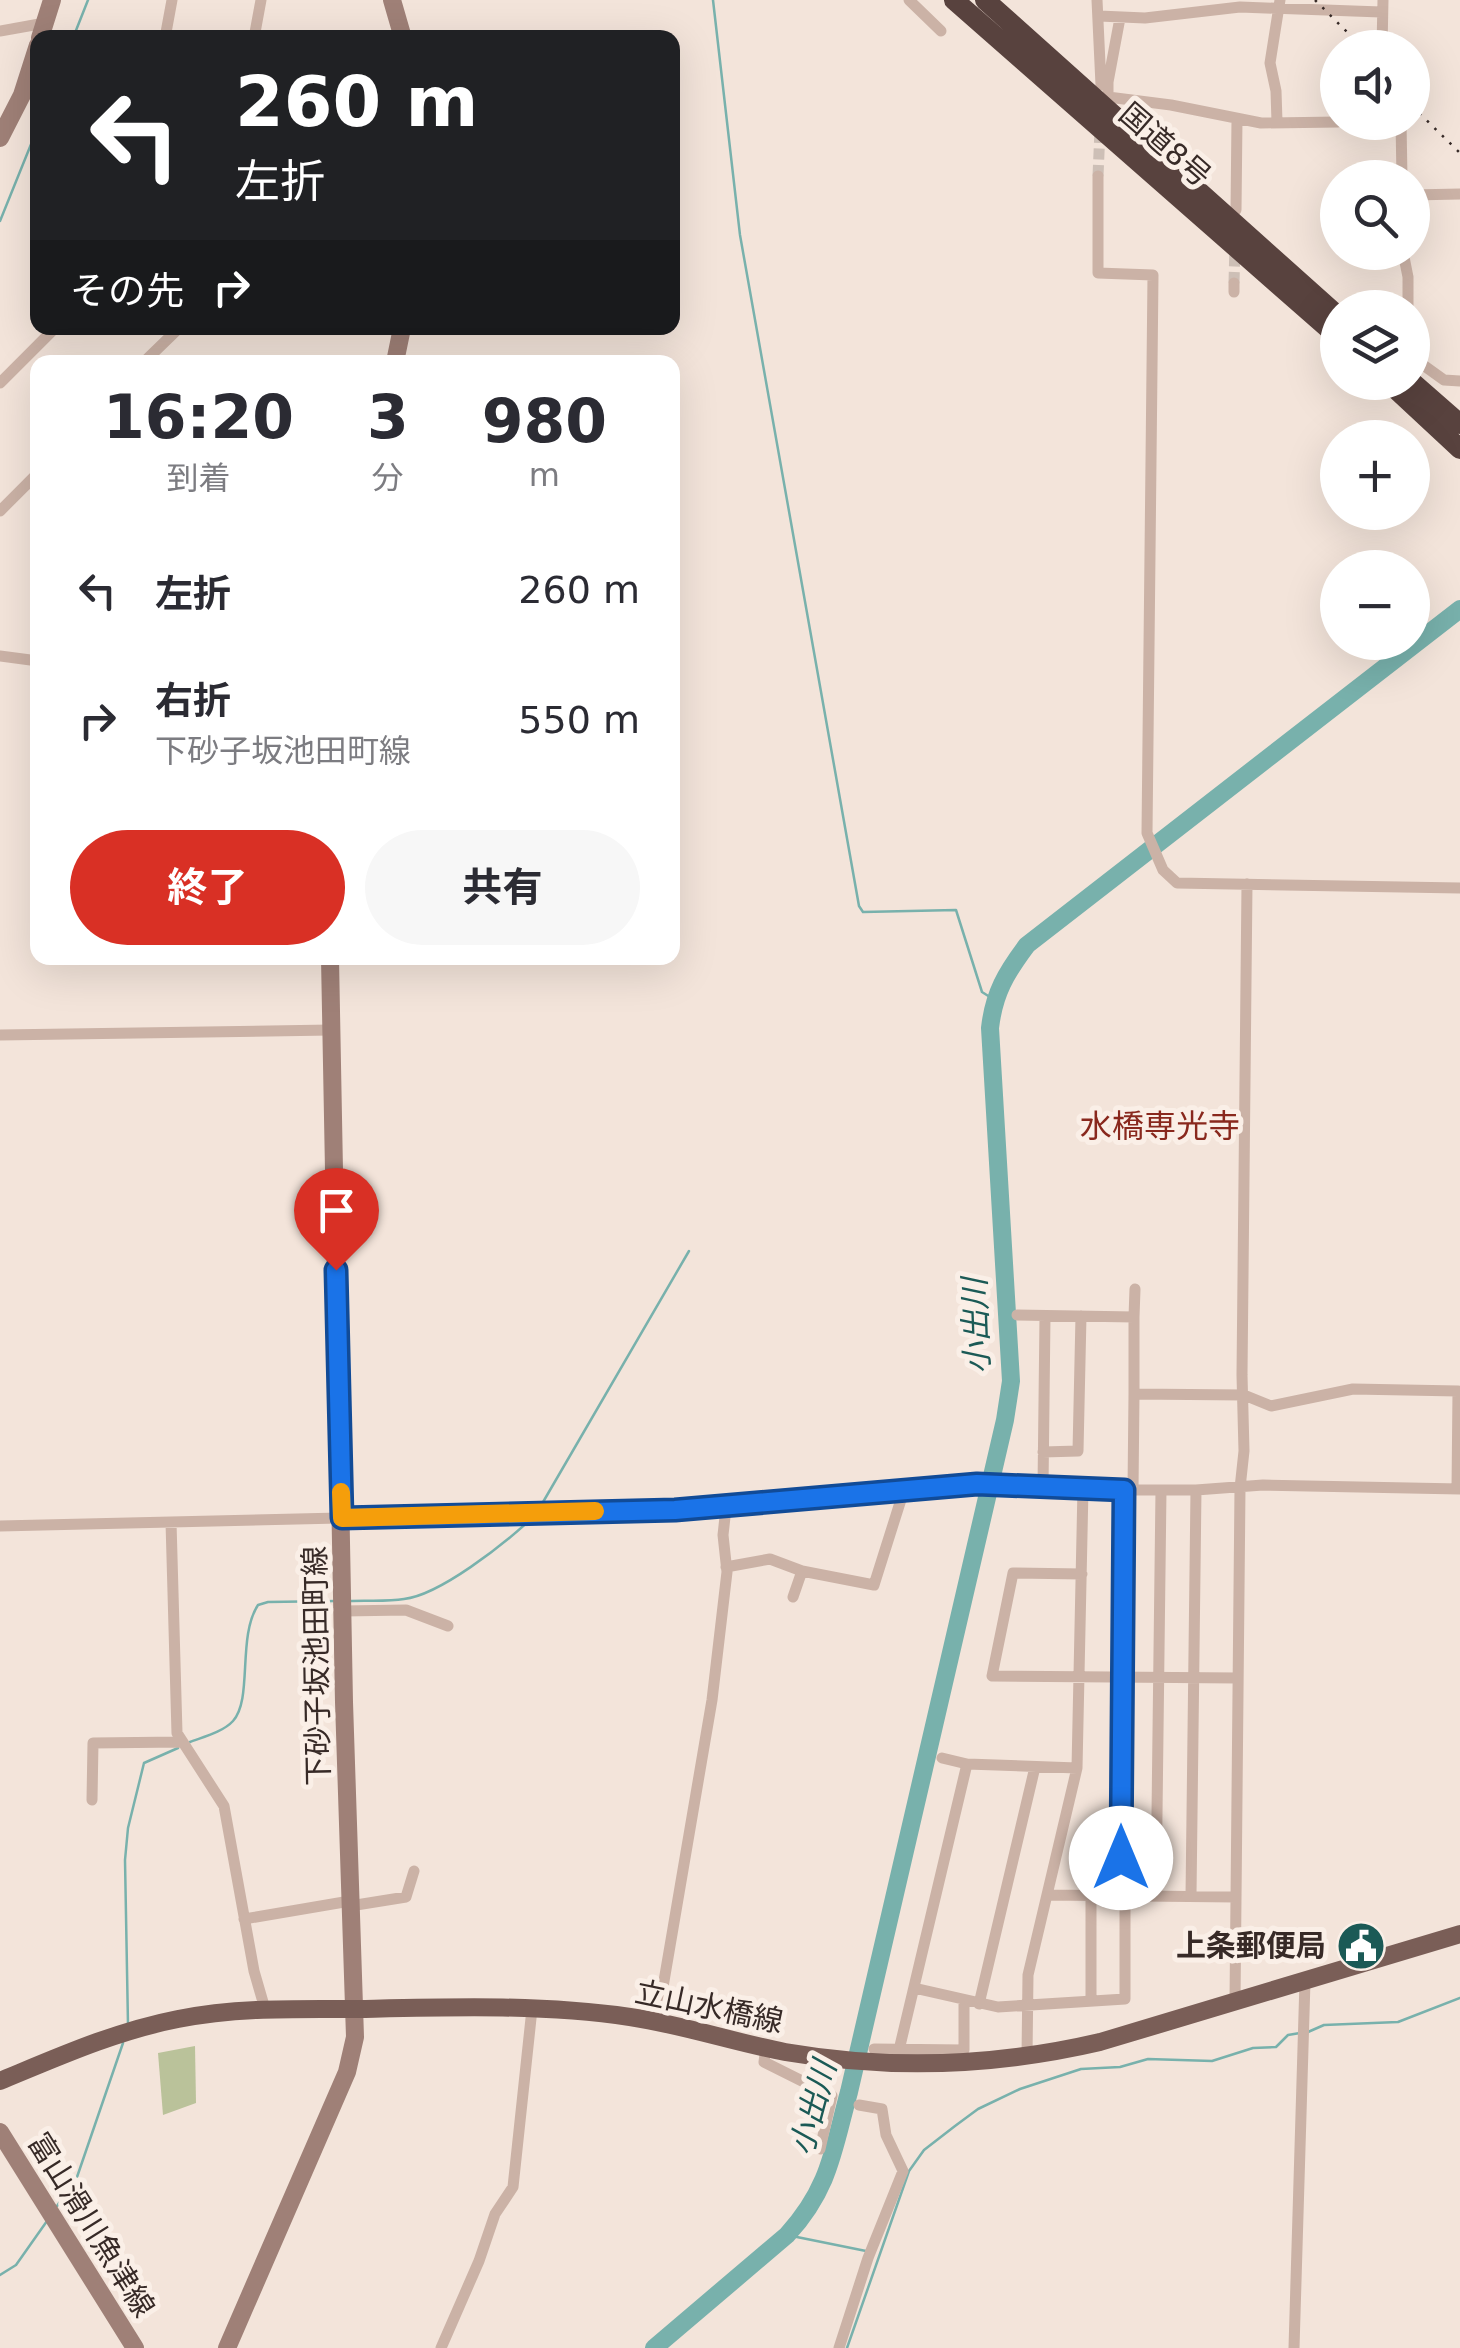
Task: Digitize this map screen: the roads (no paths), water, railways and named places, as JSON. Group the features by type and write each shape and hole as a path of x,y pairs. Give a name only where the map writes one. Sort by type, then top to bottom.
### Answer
{"highway":[{"name":"国道8号","path":"954,0 1320,321"},
{"name":"国道8号","path":"986,0 1320,300"},
{"path":"1430,398 1460,424"},
{"path":"1407,400 1460,449"}],"main road":[{"path":"42,30 52,0"},
{"path":"392,0 401,30"},
{"path":"0,138 30,63"},
{"name":"下砂子坂池田町線","path":"227,2348 348,2072 355,2037 330,965"},
{"name":"立山水橋線","path":"0,2081 119,2034 177,2019 265,2009 586,2012 657,2022 766,2048 847,2060 871,2055 936,2063 1027,2056 1100,2042 1460,1934"},
{"name":"富山滑川魚津線","path":"0,2132 135,2348"}],"street":[{"path":"166,30 172,0"},
{"path":"255,30 261,0"},
{"path":"910,0 941,31"},
{"path":"1098,0 1101,85"},
{"path":"1277,122 1270,63 1280,4"},
{"path":"1099,16 1144,18 1206,5 1382,6"},
{"path":"1120,18 1108,97 1171,104 1237,119 1320,122"},
{"path":"0,31 30,30"},
{"path":"1236,210 1237,119"},
{"path":"1098,176 1098,273 1152,275 1154,388 1147,833 1163,870 1177,883 1460,888"},
{"path":"1430,195 1460,194"},
{"path":"0,383 48,335"},
{"path":"151,355 172,335"},
{"path":"1430,370 1444,380 1460,381"},
{"path":"0,511 30,481"},
{"path":"0,656 30,660"},
{"path":"1235,2002 1247,884"},
{"path":"0,1035 332,1030"},
{"path":"914,1988 979,2004 1124,1999 1122,1679 1136,1289"},
{"path":"1018,1315 1134,1317"},
{"path":"1043,1486 1044,1316"},
{"path":"1043,1452 1078,1451 1081,1316"},
{"path":"0,1526 726,1508 977,1484 1129,1490 1263,1485 1458,1489 1458,1391 1352,1389 1272,1406 1244,1395 1134,1394"},
{"path":"1027,2056 1028,1974 1077,1768 1083,1488"},
{"path":"726,1567 770,1559 802,1571 874,1585 904,1490"},
{"path":"1156,1895 1161,1490"},
{"path":"1191,1896 1196,1490"},
{"path":"657,2022 709,1716 726,1567 722,1534 726,1508"},
{"path":"171,1522 177,1734 224,1806 265,2009"},
{"path":"794,1597 802,1571"},
{"path":"1082,1574 1013,1574 992,1676 1238,1678"},
{"path":"344,1611 406,1610 448,1626"},
{"path":"92,1800 93,1743 180,1742"},
{"path":"942,1758 966,1764 1077,1768"},
{"path":"899,2050 966,1764"},
{"path":"979,2004 1035,1766"},
{"path":"244,1919 406,1897 414,1871"},
{"path":"1090,2000 1091,1894"},
{"path":"1046,1895 1236,1897"},
{"path":"1294,2348 1305,1981"},
{"path":"871,2055 899,2050 964,2050 964,2001"},
{"path":"441,2348 495,2214 512,2187 532,2009"},
{"path":"766,2048 764,2062 832,2096 820,2150"},
{"path":"839,2348 868,2258 903,2171 886,2135 882,2109 859,2104"}],"waterway":[{"path":"76,30 88,0"},
{"path":"713,0 740,235 859,906 863,912 956,910 982,992 993,999"},
{"path":"0,221 30,147"},
{"name":"小出川","path":"654,2348 787,2235 801,2218 828,2168 849,2092 1011,1381 990,1028 1002,984 1027,945 1460,609"},
{"path":"539,1509 689,1251"},
{"path":"349,1601 404,1599 435,1588 488,1554 531,1519"},
{"path":"190,1742 224,1728 239,1711 248,1634 258,1605 336,1601"},
{"path":"128,2025 128,1828 144,1763 178,1748"},
{"path":"1308,2032 1324,2025 1398,2022 1460,1998"},
{"path":"847,2348 909,2171 924,2150 978,2109 1020,2089 1081,2069 1120,2067 1148,2059 1212,2061 1253,2048 1276,2047 1288,2035 1300,2033"},
{"path":"57,2206 77,2177 123,2043"},
{"path":"0,2275 16,2265 47,2221"},
{"path":"787,2235 866,2251"}],"tunnel":[{"path":"1098,176 1100,130"},
{"path":"1234,283 1235,244"}],"railway":[{"path":"1315,0 1345,30"},
{"path":"1430,124 1460,153"}],"place":[{"name":"上条郵便局","path":"1361,1946"}],"district":[{"name":"水橋専光寺","path":"1160,1126"}]}
